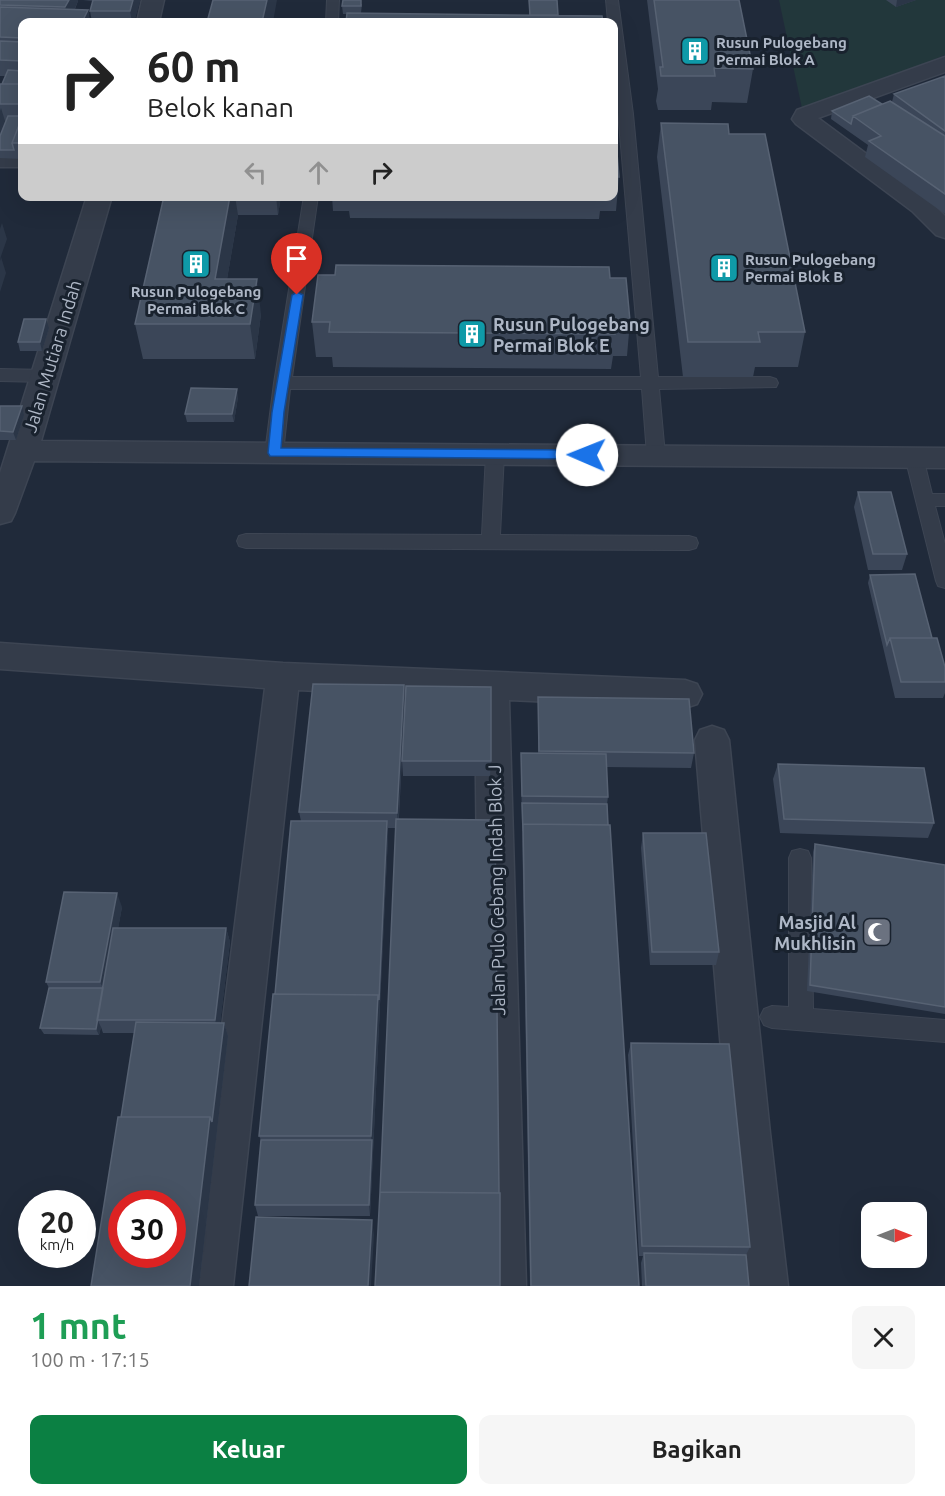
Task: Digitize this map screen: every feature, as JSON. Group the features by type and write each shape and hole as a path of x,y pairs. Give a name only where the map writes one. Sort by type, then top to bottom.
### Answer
{"street":[{"path":"149,18 153,0"},
{"path":"945,86 935,68 805,115 804,118 921,206 945,230"},
{"path":"0,160 18,160"},
{"name":"Jalan Mutiara Indah","path":"0,513 23,451 98,201"},
{"path":"23,451 945,458"},
{"path":"0,656 284,676 685,694"},
{"path":"212,1286 284,676"},
{"name":"Jalan Pulo Gebang Indah Blok J","path":"492,686 504,1286"},
{"path":"712,740 766,1286"}],"lane":[{"path":"332,18 333,0"},
{"path":"612,0 613,18"},
{"path":"618,86 657,455"},
{"path":"274,453 282,384 310,201"},
{"path":"0,375 46,376"},
{"path":"282,384 770,383"},
{"path":"491,542 495,454"},
{"path":"914,457 945,581"},
{"path":"925,500 945,500"},
{"path":"246,541 689,543"},
{"path":"800,858 801,1019"},
{"path":"772,1017 945,1031"}],"green space":[{"path":"779,0 945,0 945,55 803,113"}],"building":[{"path":"0,0 69,0 65,7 0,5"},
{"path":"93,0 133,0 130,11 90,11"},
{"path":"213,0 267,0 263,18 208,18"},
{"path":"343,0 361,0 361,6 342,6"},
{"path":"529,0 557,0 558,15 530,15"},
{"name":"Rusun Pulogebang Permai Blok A","path":"654,0 739,0 753,69 714,68 715,76 661,76 660,67 663,67"},
{"path":"0,7 88,10 84,18 18,18 18,38 0,37"},
{"path":"347,13 602,16 602,18 346,18"},
{"path":"0,41 18,42 18,61 0,60"},
{"path":"8,70 18,71 18,84 2,84"},
{"path":"945,76 945,131 894,94"},
{"path":"0,84 18,84 18,104 0,104"},
{"path":"869,96 882,104 853,116 851,124 832,111"},
{"path":"890,101 945,136 945,194 869,141 881,136 853,116"},
{"path":"8,116 18,116 18,128 12,143 14,150 0,150 0,136"},
{"name":"Rusun Pulogebang Permai Blok B","path":"661,123 728,124 729,134 765,134 805,332 758,332 760,342 688,342"},
{"path":"18,128 18,143 12,143"},
{"path":"163,201 229,201 215,279 257,279 250,324 135,324"},
{"path":"336,265 609,267 610,278 626,278 630,321 614,321 615,334 329,332 330,322 312,322 318,275 335,275"},
{"path":"24,319 46,319 40,342 18,342"},
{"path":"191,388 237,389 232,414 185,414"},
{"path":"0,406 22,406 13,432 0,431"},
{"path":"858,492 891,492 907,554 873,554"},
{"path":"915,574 932,638 890,638 887,645 870,575"},
{"path":"890,638 937,638 945,667 945,682 901,682"},
{"path":"313,684 404,685 397,813 299,812"},
{"path":"406,686 491,687 491,761 402,761"},
{"path":"538,697 689,699 694,753 539,751"},
{"path":"521,753 606,754 608,797 522,796"},
{"path":"778,764 924,768 934,823 784,819"},
{"path":"522,803 607,804 608,825 523,824 523,831"},
{"path":"396,819 495,820 499,1193 380,1192"},
{"path":"291,821 387,821 379,1000 378,995 275,994"},
{"path":"523,824 610,825 639,1286 531,1286"},
{"path":"643,833 706,833 719,952 652,952"},
{"name":"Masjid Al Mukhlisin","path":"815,844 945,865 945,1007 810,985"},
{"path":"64,892 117,893 100,982 46,982"},
{"path":"113,928 226,928 215,1020 97,1020"},
{"path":"49,988 103,988 96,1029 40,1028"},
{"path":"273,994 378,995 371,1136 259,1136"},
{"path":"136,1022 224,1023 212,1122 210,1117 121,1117"},
{"path":"631,1043 729,1044 750,1247 642,1246"},
{"path":"118,1117 210,1117 190,1286 91,1286 94,1268 96,1268 96,1255"},
{"path":"261,1140 372,1140 369,1205 255,1205"},
{"path":"380,1192 500,1193 500,1286 375,1286"},
{"path":"256,1217 372,1220 368,1286 249,1286"},
{"path":"644,1253 746,1255 749,1286 646,1286"}],"place":[{"name":"Rusun Pulogebang Permai Blok A","path":"695,51"},
{"name":"Rusun Pulogebang Permai Blok C","path":"196,264"},
{"name":"Rusun Pulogebang Permai Blok B","path":"724,268"},
{"name":"Rusun Pulogebang Permai Blok E","path":"472,334"},
{"name":"Masjid Al Mukhlisin","path":"877,932"}],"route":[{"path":"297,295 278,412 274,453 587,455"}]}
